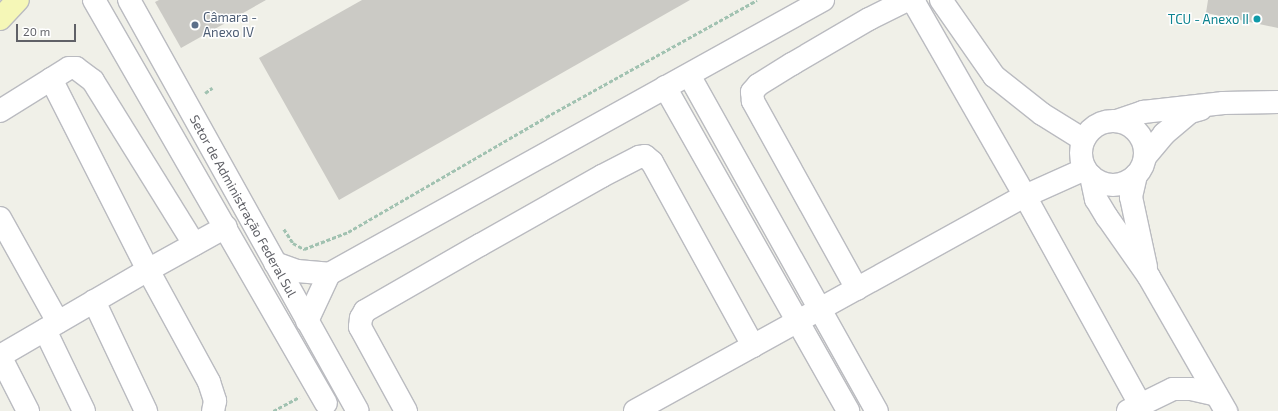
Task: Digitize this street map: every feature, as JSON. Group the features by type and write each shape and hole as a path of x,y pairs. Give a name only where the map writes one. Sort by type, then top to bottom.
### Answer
{"main road":[{"path":"0,19 18,0"}],"street":[{"name":"Setor de Administração Federal Sul","path":"94,0 226,227 319,400"},
{"name":"Setor de Administração Federal Sul","path":"129,0 346,392 358,411"},
{"path":"275,263 297,271 329,274 824,0"},
{"path":"941,0 994,76 1042,114 1084,140"},
{"path":"856,289 753,101 752,92 758,85 786,67 869,19 905,1 915,4 1025,196 1134,408 1173,389 1192,389 1221,403"},
{"path":"0,111 69,68 76,68 93,81 194,244"},
{"path":"689,75 877,411"},
{"path":"52,79 148,270 209,382 215,401 213,411"},
{"path":"665,87 848,411"},
{"path":"1221,403 1149,277 1096,199 1088,172 1082,159 1081,149 1084,140 1090,131 1098,125 1117,121 1143,112 1224,103 1278,102"},
{"path":"1088,172 1099,182 1109,185 1128,181 1164,134 1190,112 1224,103"},
{"path":"1117,121 1127,124 1135,130 1141,137 1144,147 1141,166 1131,197 1149,277"},
{"path":"406,411 360,327 361,318 365,312 480,244 602,176 640,157 645,156 652,162 754,346"},
{"path":"635,411 1025,196 1088,172"},
{"path":"0,218 52,326 84,411"},
{"path":"28,411 0,356 148,270 226,227"},
{"path":"307,321 329,274"},
{"path":"94,301 146,411"},
{"path":"319,400 346,392"}],"path":[{"path":"284,229 294,243 304,249 348,232 546,117 757,0"},
{"path":"273,411 319,400"}],"building":[{"name":"Câmara - Anexo IV","path":"159,0 266,0 181,48 155,2"},
{"path":"362,0 690,0 339,200 259,58"},
{"name":"TCU - Anexo II","path":"1208,0 1278,0 1278,28 1206,13"}],"place":[{"name":"TCU - Anexo II","path":"1257,19"},
{"name":"Câmara - Anexo IV","path":"195,25"}]}
